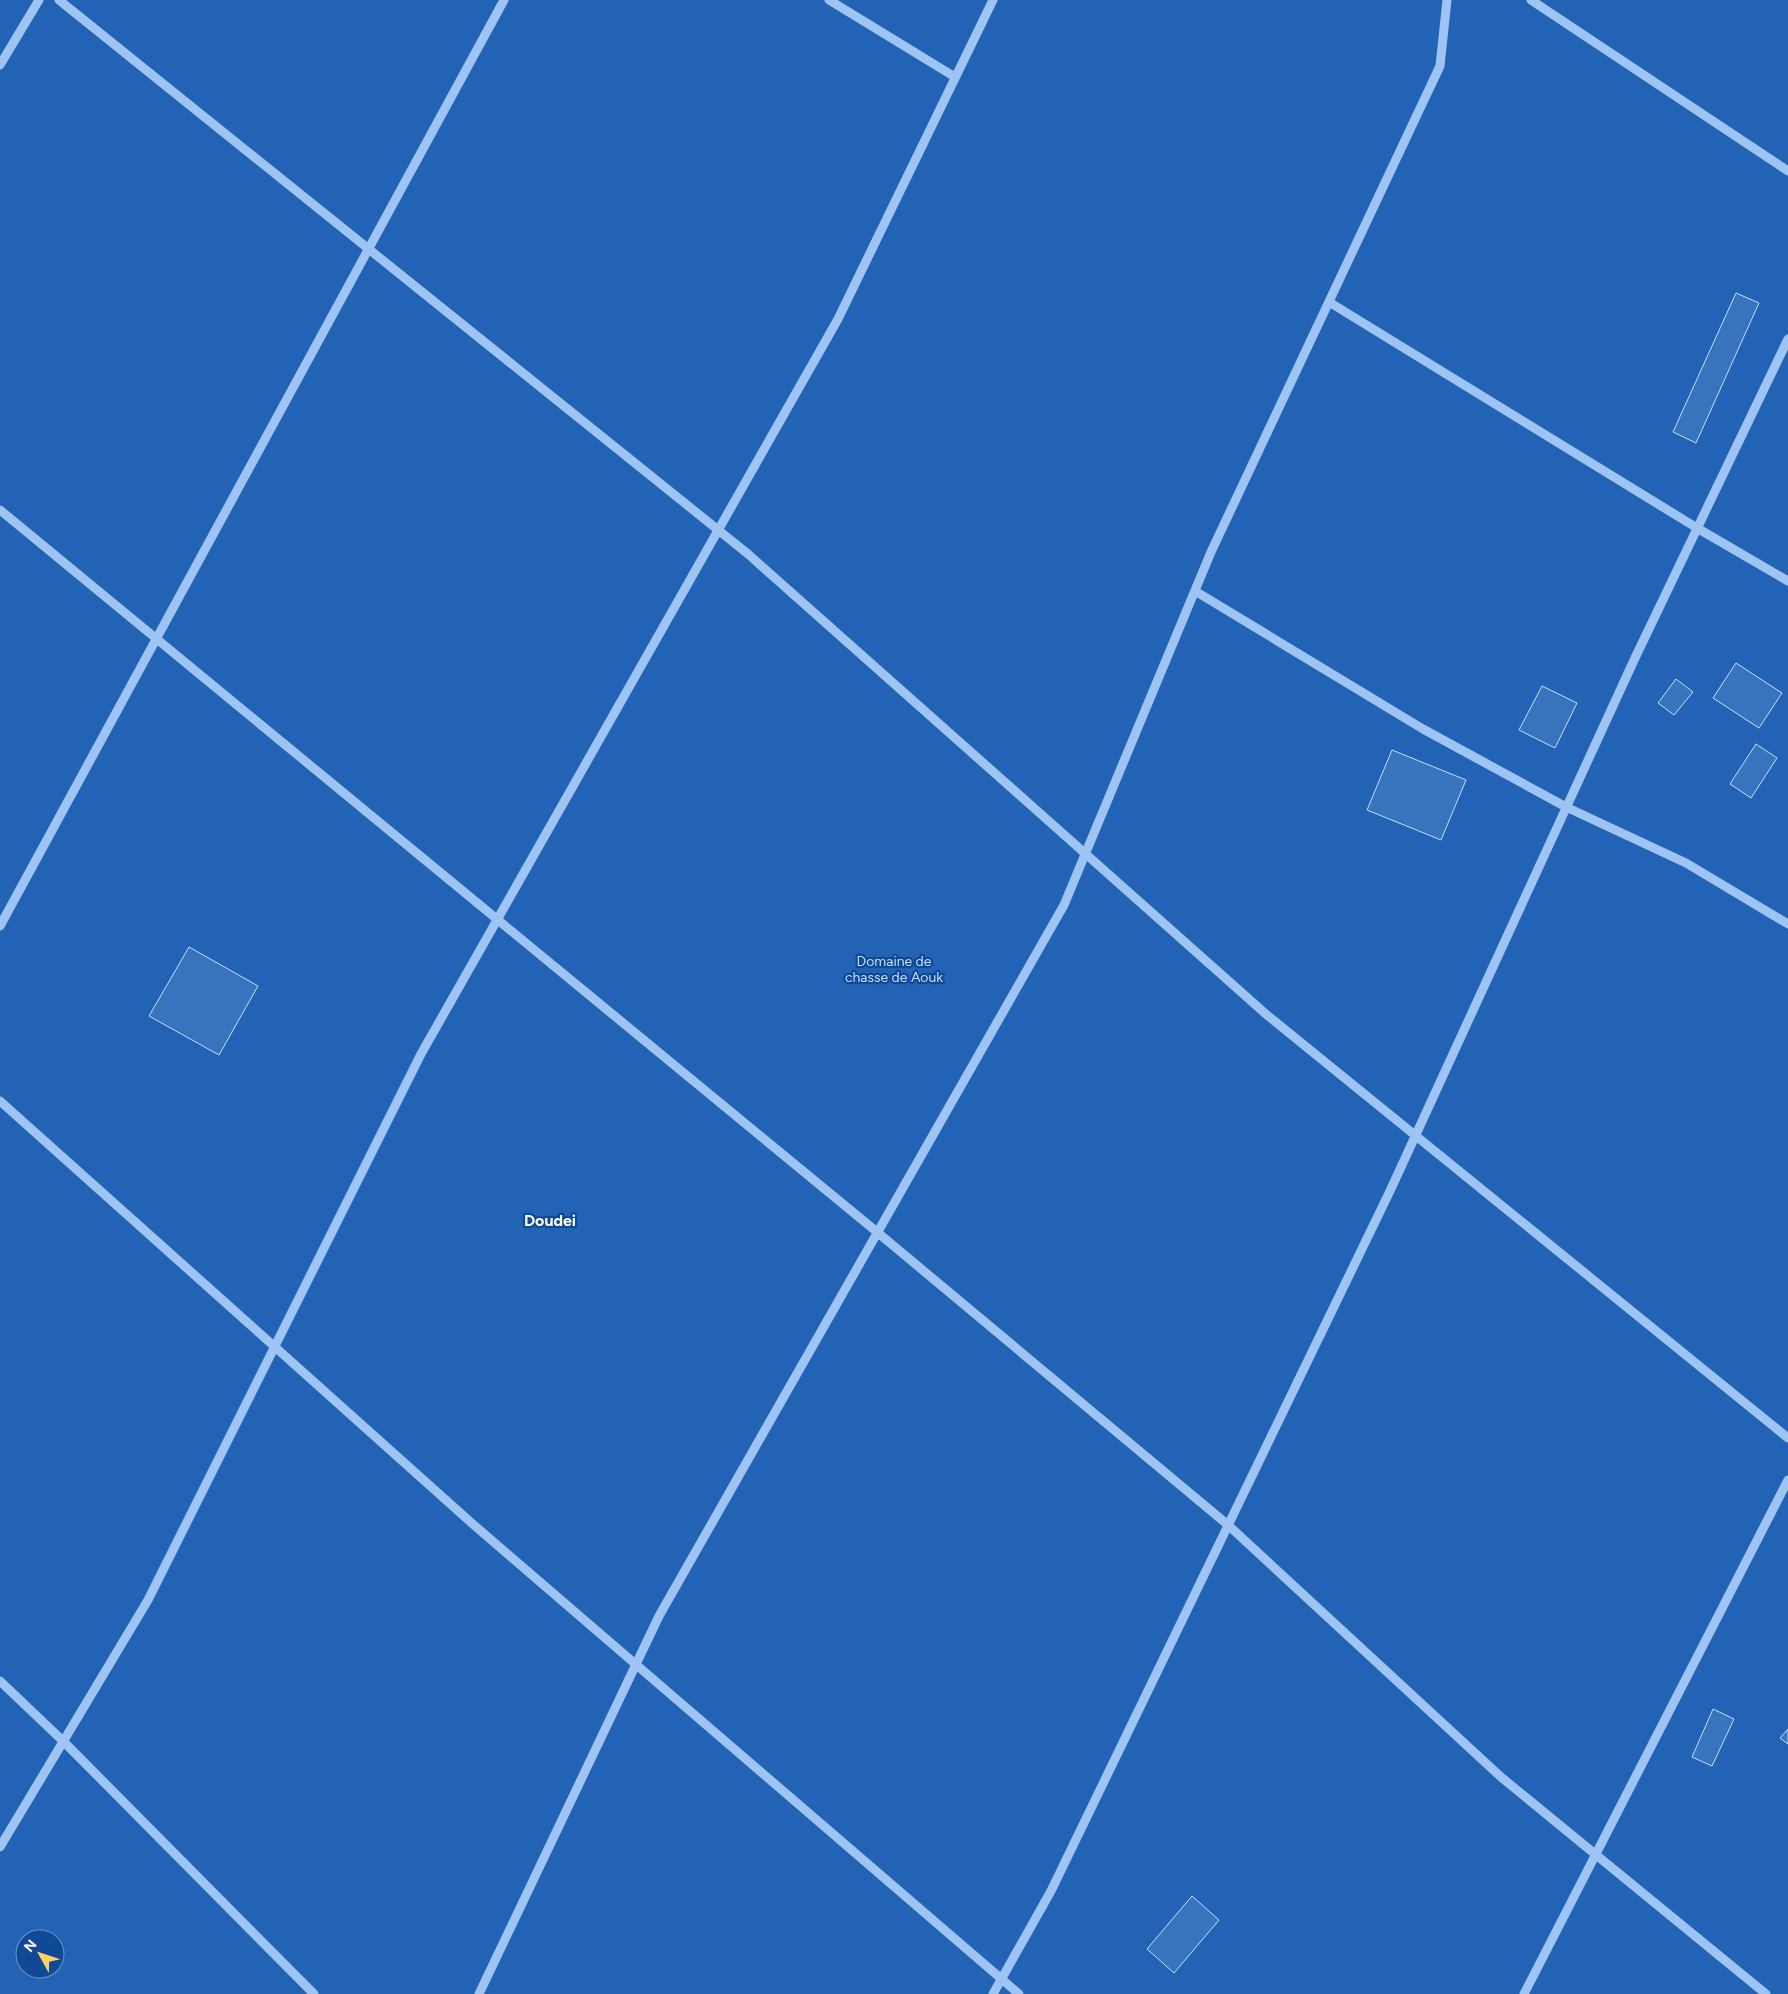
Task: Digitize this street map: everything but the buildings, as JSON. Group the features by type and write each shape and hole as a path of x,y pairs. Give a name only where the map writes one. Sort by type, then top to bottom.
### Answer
{"street":[{"path":"0,65 39,0"},
{"path":"59,0 718,530 1267,1015 1788,1438"},
{"path":"0,926 504,0"},
{"path":"829,0 955,77"},
{"path":"0,1847 148,1600 421,1054 838,319 993,0"},
{"path":"478,1994 659,1616 1064,905 1215,543 1440,66 1447,0"},
{"path":"1531,0 1788,171"},
{"path":"1329,302 1697,528 1788,581"},
{"path":"993,1994 1051,1891 1228,1526 1415,1135 1566,807 1788,339"},
{"path":"0,510 877,1232 1228,1526 1501,1776 1766,1994"},
{"path":"1195,591 1423,729 1566,807 1686,863 1788,924"},
{"path":"0,1101 475,1526 1019,1994"},
{"path":"1524,1994 1788,1480"},
{"path":"0,1681 63,1741 314,1994"}],"green space":[{"name":"Domaine de chasse de Aouk","path":"0,0 1788,0 1788,1994 0,1994"}],"district":[{"name":"Doudei","path":"550,1220"}]}
